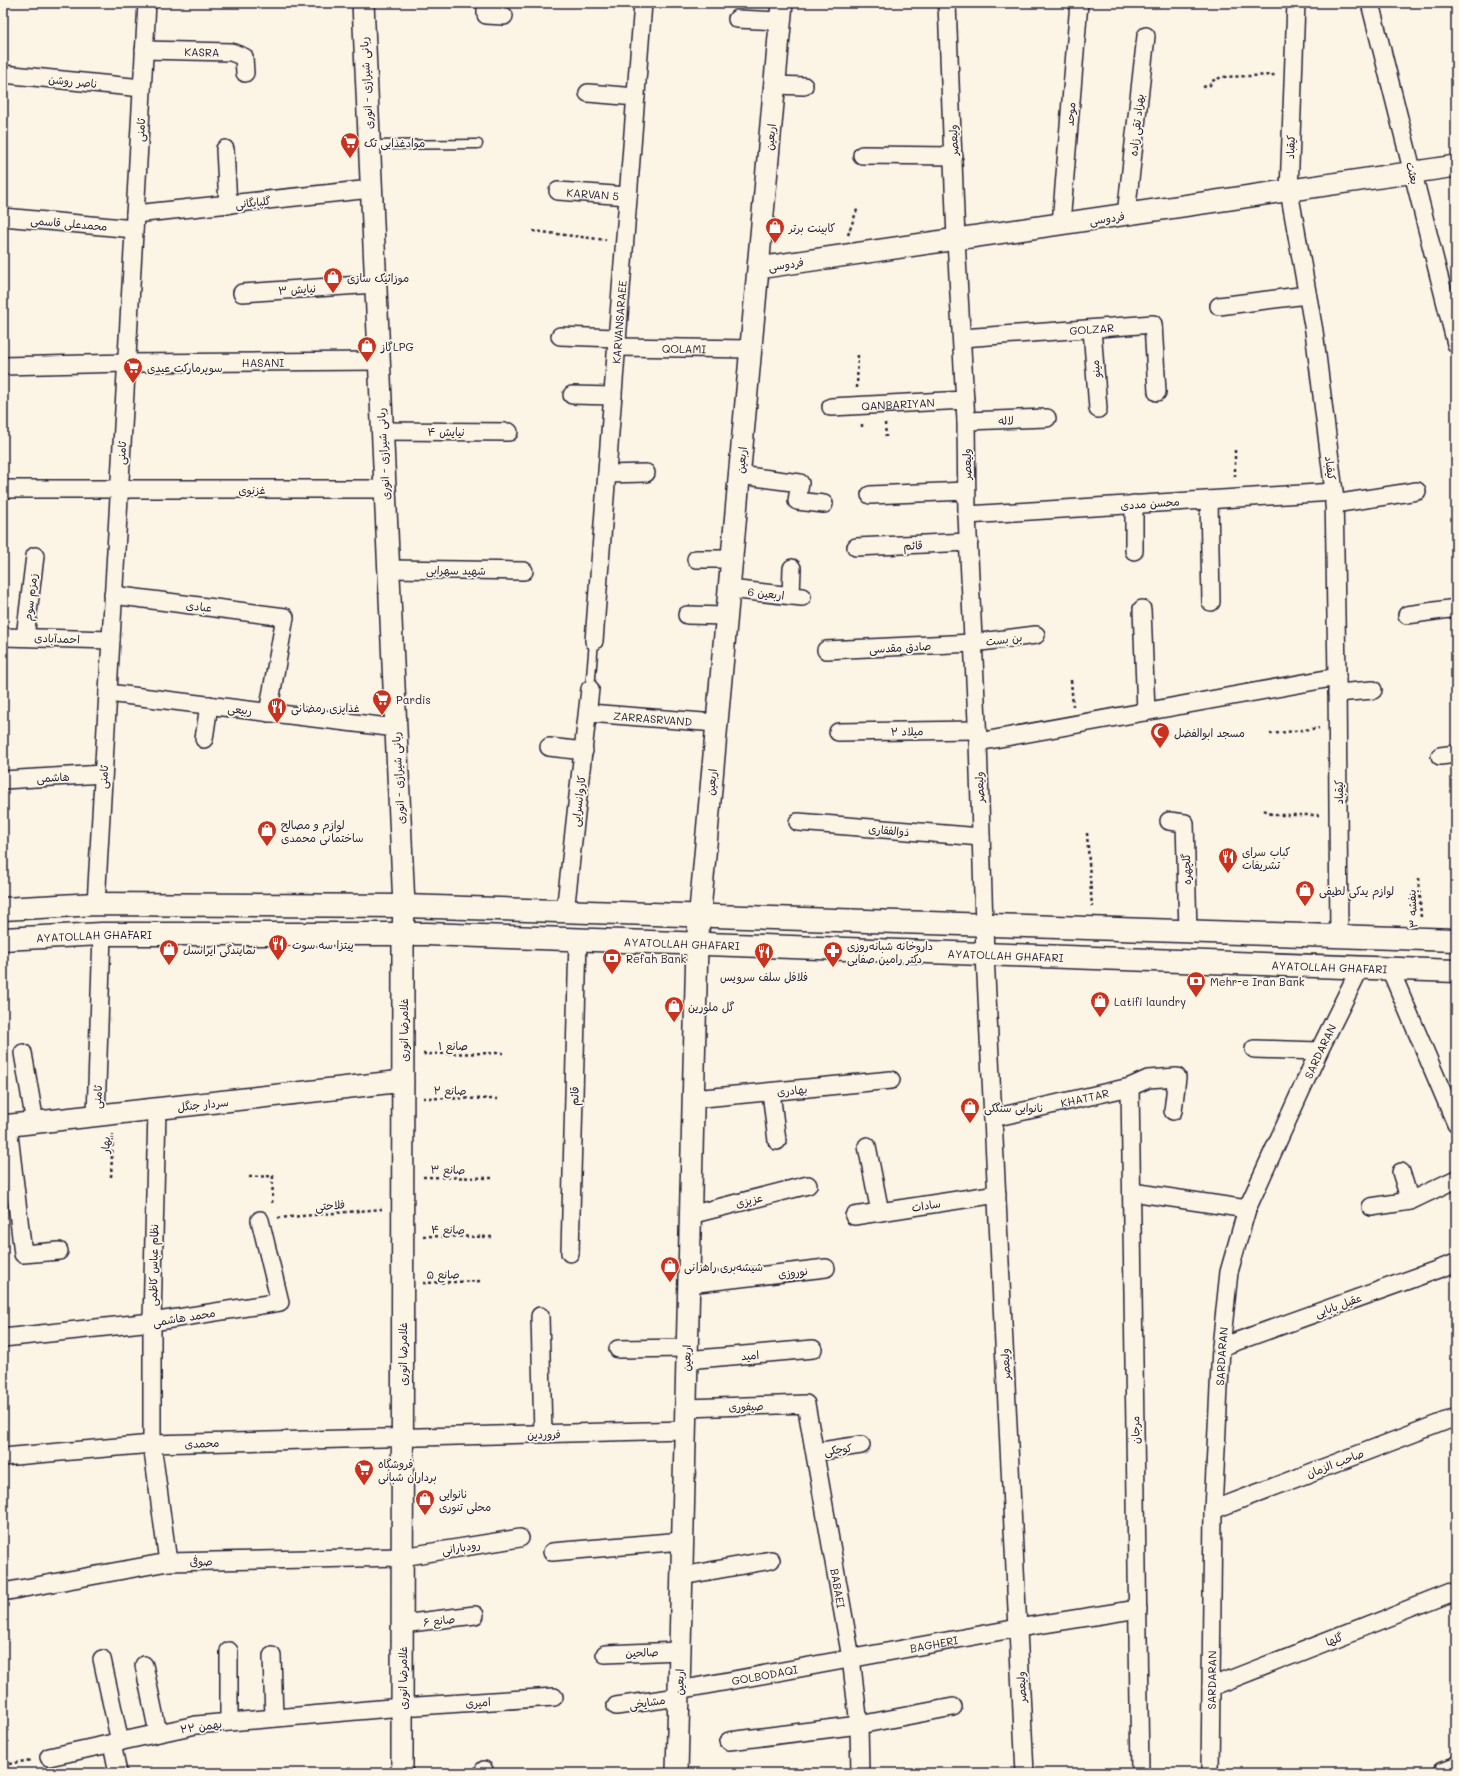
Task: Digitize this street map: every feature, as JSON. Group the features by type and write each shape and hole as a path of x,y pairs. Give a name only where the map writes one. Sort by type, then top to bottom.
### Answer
{"main road":[{"path":"3,909 96,904 404,906 1456,940"},
{"name":"AYATOLLAH GHAFARI","path":"3,939 102,934 403,934 1456,971"}],"street":[{"name":"ثامنی","path":"96,904 147,3"},
{"name":"ربانی شیرازی - انوری","path":"362,3 404,906 403,934"},
{"path":"486,3 486,15 504,16"},
{"name":"KARVANSARAEE","path":"594,641 643,3"},
{"name":"ولیعصر","path":"948,3 956,240 966,421 966,490 985,955 1025,1773"},
{"name":"موحد","path":"1061,224 1079,3"},
{"name":"کیقباد","path":"1296,3 1288,191 1314,331 1334,498 1338,726 1338,936"},
{"name":"بعثت","path":"1370,3 1456,344"},
{"path":"737,19 781,12"},
{"name":"اربعین","path":"677,1773 697,944 781,12"},
{"name":"بهزاد تقی زاده","path":"1126,215 1146,36"},
{"name":"KASRA","path":"144,50 231,52 244,56 245,73"},
{"name":"ناصر روشن","path":"3,74 142,88"},
{"path":"775,85 804,86"},
{"path":"588,93 636,97"},
{"path":"226,149 228,205"},
{"path":"862,155 954,156"},
{"name":"فردوسی","path":"758,268 1456,166"},
{"name":"گلپایگانی","path":"135,222 228,205 371,189"},
{"name":"KARVAN 5","path":"558,191 628,196"},
{"name":"محمدعلی قاسمی","path":"3,217 135,222"},
{"name":"نیایش ۳","path":"242,293 375,284"},
{"path":"1219,306 1307,295"},
{"name":"GOLZAR","path":"962,338 1153,324 1157,392"},
{"name":"مینو","path":"1092,329 1098,409"},
{"name":"QOLAMI","path":"560,336 617,342 751,349"},
{"name":"HASANI","path":"3,366 126,363 379,361"},
{"path":"572,395 613,396"},
{"name":"QANBARIYAN","path":"831,407 965,400"},
{"name":"لاله","path":"966,421 1047,418"},
{"name":"نیایش ۴","path":"382,431 509,432"},
{"path":"607,474 646,473"},
{"path":"739,475 800,484 797,501 824,504"},
{"name":"غزنوی","path":"3,489 385,489"},
{"path":"870,495 966,490"},
{"name":"محسن مددی","path":"967,515 1236,498 1334,498 1418,491"},
{"path":"1209,500 1211,602"},
{"path":"1134,504 1134,551"},
{"name":"قائم","path":"856,547 969,542"},
{"name":"زمزم سوم","path":"25,637 35,556"},
{"path":"696,559 731,559"},
{"name":"شهید سهرابی","path":"388,568 524,571"},
{"name":"اربعین 6","path":"729,589 797,596 792,568"},
{"name":"عبادی","path":"113,595 285,617 268,712"},
{"path":"1407,615 1456,608"},
{"path":"1142,609 1146,712"},
{"path":"687,615 726,616"},
{"name":"بن بست","path":"973,643 1036,635"},
{"name":"احمدآبادی","path":"3,637 111,640"},
{"name":"صادق مقدسی","path":"826,650 973,643"},
{"path":"977,736 1075,724 1146,712 1337,685 1373,690"},
{"name":"کاروانسرایی","path":"565,912 589,713 590,689"},
{"name":"ربیعی","path":"108,693 396,728"},
{"path":"204,739 209,705"},
{"name":"ZARRASRVAND","path":"589,713 716,723"},
{"name":"میلاد ۲","path":"838,732 977,736"},
{"path":"549,747 584,751"},
{"name":"هاشمی","path":"3,780 103,774"},
{"name":"گلچهره","path":"1169,821 1185,823 1188,931"},
{"name":"ذوالفقاری","path":"798,822 980,837"},
{"name":"ثامنی","path":"102,934 105,1115"},
{"name":"غلامرضا انوری","path":"402,1773 403,934"},
{"name":"قائم","path":"570,1253 578,939"},
{"name":"SARDARAN","path":"1210,1773 1213,1510 1221,1347 1229,1272 1247,1209 1319,1051 1360,968"},
{"path":"1390,969 1454,1114"},
{"path":"1254,1049 1319,1051"},
{"path":"23,1053 35,1123"},
{"name":"KHATTAR","path":"993,1118 1130,1087 1148,1079 1177,1077 1173,1111"},
{"name":"بهادری","path":"693,1099 891,1080"},
{"name":"مرجان","path":"1130,1087 1140,1773"},
{"name":"سردار جنگل","path":"5,1126 157,1109 403,1089"},
{"path":"771,1092 776,1141"},
{"name":"نظام عباس کاظمی","path":"157,1109 152,1322 152,1444 168,1562"},
{"path":"5,1126 23,1254 59,1251"},
{"path":"867,1146 880,1212"},
{"path":"1400,1172 1410,1201"},
{"path":"1371,1207 1410,1201 1456,1179"},
{"name":"عزیزی","path":"690,1215 808,1185"},
{"path":"1132,1192 1247,1209"},
{"name":"سادات","path":"854,1216 997,1194"},
{"name":"محمد هاشمی","path":"3,1338 152,1322 280,1302 266,1219"},
{"name":"عقیل بابایی","path":"1221,1347 1456,1263"},
{"name":"نوروزی","path":"689,1284 826,1268"},
{"path":"540,1316 543,1434"},
{"name":"امید","path":"618,1349 686,1354 813,1350"},
{"name":"صیفوری","path":"686,1408 806,1404"},
{"name":"BABAEI","path":"806,1404 851,1658 859,1725 860,1773"},
{"name":"صاحب الزمان","path":"1213,1510 1456,1417"},
{"name":"فروردین","path":"402,1437 685,1430"},
{"name":"محمدی","path":"3,1457 152,1444 402,1437"},
{"name":"کوچکی","path":"815,1452 861,1446"},
{"name":"رودبارانی","path":"402,1557 520,1538"},
{"path":"552,1552 682,1542"},
{"name":"صوفی","path":"3,1592 168,1562 402,1557"},
{"path":"682,1576 771,1560"},
{"name":"گلها","path":"1211,1687 1456,1591"},
{"name":"BAGHERI","path":"851,1658 1018,1628 1138,1609"},
{"name":"صانع ۶","path":"402,1624 475,1615"},
{"path":"229,1651 230,1722"},
{"name":"صالحین","path":"605,1654 680,1651"},
{"path":"272,1656 274,1718"},
{"name":"GOLBODAQI","path":"679,1694 851,1658"},
{"path":"102,1659 116,1742 118,1773"},
{"path":"144,1664 158,1733"},
{"name":"مشایخی","path":"616,1706 679,1694"},
{"name":"امیری","path":"402,1707 554,1697"},
{"name":"۲۲ بهمن","path":"49,1757 196,1725 402,1707"},
{"path":"730,1741 859,1725 953,1707"},
{"path":"1443,1773 1456,1768"}],"lane":[{"path":"369,145 478,144"},
{"path":"590,689 594,641"}],"path":[{"path":"1203,87 1210,85 1212,81 1222,77 1293,74"},
{"path":"841,256 858,206"},
{"path":"533,231 625,242"},
{"path":"857,406 858,352"},
{"path":"1235,450 1236,498"},
{"path":"1071,680 1075,724"},
{"path":"1270,734 1338,726"},
{"path":"1264,810 1273,815 1338,814"},
{"path":"1087,833 1094,928"},
{"name":"بنفشه ۳","path":"1419,878 1422,939"},
{"name":"صانع ۱","path":"403,1054 503,1053"},
{"name":"صانع ۲","path":"403,1089 498,1099"},
{"name":"بهار","path":"105,1115 112,1177"},
{"path":"249,1176 273,1176 266,1219"},
{"name":"صانع ۳","path":"403,1176 494,1178"},
{"name":"فلاحتی","path":"266,1219 402,1207"},
{"name":"صانع ۴","path":"402,1236 494,1237"},
{"name":"صانع ۵","path":"402,1283 483,1281"},
{"path":"3,1766 49,1757"}],"place":[{"name":"موادغذایی تک","path":"350,159"},
{"name":"کابینت برتر","path":"775,244"},
{"name":"موزائیک سازی","path":"333,294"},
{"name":"گازLPG","path":"367,363"},
{"name":"سوپرمارکت عیدی","path":"133,384"},
{"name":"Pardis","path":"382,716"},
{"name":"غذاپزی رمضانی","path":"277,724"},
{"name":"مسجد ابوالفضل","path":"1160,749"},
{"name":"لوازم و مصالح ساختمانی محمدی","path":"267,847"},
{"name":"کباب سرای تشریفات","path":"1228,874"},
{"name":"لوازم یدکی لطیفی","path":"1305,907"},
{"name":"پیتزا سه سوت","path":"278,961"},
{"name":"نمایندگی ایرانسل","path":"169,966"},
{"name":"داروخانه شبانه‌روزی دکتر رامین صفایی","path":"833,968"},
{"name":"فلافل سلف سرویس","path":"764,969"},
{"name":"Refah Bank","path":"612,975"},
{"name":"Mehr-e Iran Bank","path":"1196,998"},
{"name":"Latifi laundry","path":"1100,1018"},
{"name":"گل ملورین","path":"674,1023"},
{"name":"نانوایی سنگکی","path":"970,1124"},
{"name":"شیشه‌بری راهزانی","path":"670,1283"},
{"name":"فروشگاه برداران شبانی","path":"364,1486"},
{"name":"نانوایی محلی تنوری","path":"425,1516"}]}
